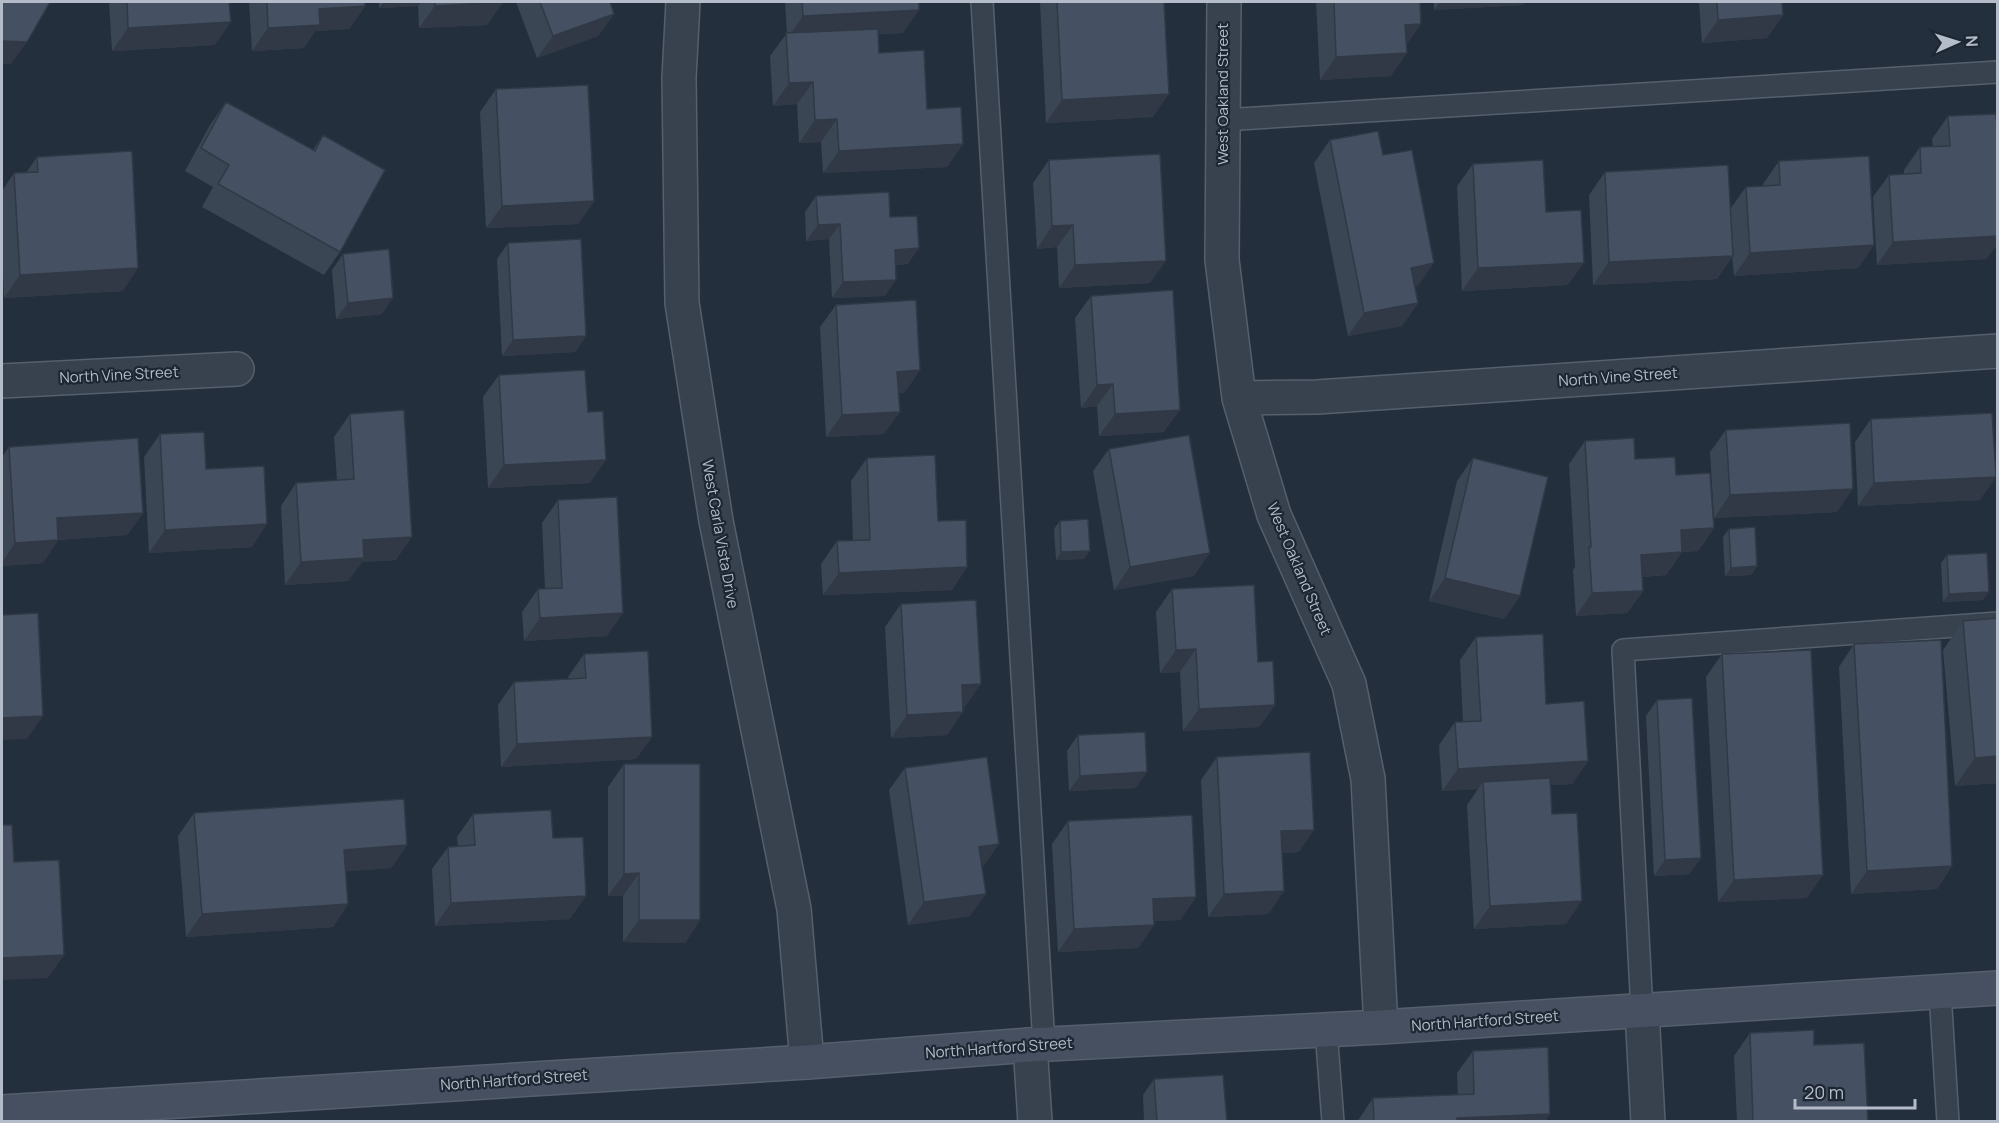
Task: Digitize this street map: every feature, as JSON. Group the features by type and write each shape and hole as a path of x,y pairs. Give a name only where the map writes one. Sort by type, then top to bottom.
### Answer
{"street":[{"name":"West Carla Vista Drive","path":"683,2 679,78 682,303 716,521 794,909 807,1062"},
{"name":"West Oakland Street","path":"1224,2 1222,260 1239,398 1274,515 1349,684 1368,778 1381,1027"},
{"name":"North Vine Street","path":"1239,398 1317,397 1998,351"},
{"name":"North Vine Street","path":"2,381 237,369"},
{"name":"North Hartford Street","path":"2,1112 807,1062 1037,1045 1381,1027 1998,987"},
{"path":"1642,1011 1648,1122"},
{"path":"1035,1122 1037,1045"}],"lane":[{"path":"982,2 1037,1045"},
{"path":"1223,120 1998,72"},
{"path":"1642,1011 1623,650 1998,623"},
{"path":"1940,992 1948,1122"},
{"path":"1326,1030 1333,1122"}],"building":[{"path":"2,2 50,2 27,42 4,41 2,45"},
{"path":"127,2 229,2 231,22 128,28"},
{"path":"267,2 365,2 365,6 319,9 320,25 268,28"},
{"path":"435,2 503,2 435,6"},
{"path":"540,2 610,2 614,14 553,36"},
{"path":"802,2 919,2 919,10 803,16"},
{"path":"1057,2 1164,2 1169,94 1062,100"},
{"path":"1334,2 1420,2 1421,24 1405,25 1407,53 1336,57"},
{"path":"1717,2 1782,2 1783,15 1718,20"},
{"path":"878,29 879,53 924,50 927,109 961,107 963,144 839,151 837,119 815,120 813,82 789,83 786,33"},
{"path":"588,85 594,201 502,206 496,89"},
{"path":"226,102 315,151 323,135 385,170 340,252 218,184 229,165 201,148"},
{"path":"1996,114 1998,236 1893,242 1889,175 1921,173 1920,147 1950,146 1948,116"},
{"path":"1378,131 1383,155 1412,150 1434,263 1411,268 1418,303 1364,313 1330,140"},
{"path":"132,151 138,268 20,275 14,173 38,172 37,157"},
{"path":"1160,154 1166,261 1075,265 1073,225 1052,226 1049,160"},
{"path":"1869,156 1874,245 1750,253 1746,187 1780,185 1779,161"},
{"path":"1543,160 1546,212 1581,210 1584,263 1478,268 1473,164"},
{"path":"1728,165 1733,256 1609,262 1605,172"},
{"path":"889,192 890,217 917,216 919,248 895,250 896,280 843,282 840,224 818,225 816,196"},
{"path":"581,239 586,336 513,340 508,243"},
{"path":"389,249 393,298 348,303 343,254"},
{"path":"1173,290 1180,410 1115,414 1113,384 1097,385 1091,296"},
{"path":"916,300 920,370 897,372 900,412 842,415 836,305"},
{"path":"585,370 588,412 603,411 606,460 504,465 499,375"},
{"path":"404,410 412,537 363,540 364,558 301,562 296,483 354,479 350,414"},
{"path":"1992,413 1996,477 1874,483 1871,419"},
{"path":"1850,423 1853,489 1730,495 1726,430"},
{"path":"204,432 206,469 264,466 267,524 165,530 160,434"},
{"path":"1189,435 1210,553 1130,567 1109,449"},
{"path":"138,438 143,513 57,518 58,540 15,543 9,447"},
{"path":"1634,438 1635,459 1675,457 1676,475 1710,473 1714,528 1681,530 1682,552 1641,555 1643,591 1592,593 1585,441"},
{"path":"935,455 938,521 966,520 967,567 839,573 837,541 870,540 867,458"},
{"path":"1473,458 1548,477 1520,596 1445,578"},
{"path":"617,497 623,613 540,618 538,589 562,588 558,500"},
{"path":"1088,519 1090,551 1061,552 1060,521"},
{"path":"1755,527 1757,566 1731,568 1729,529"},
{"path":"1987,553 1989,592 1949,594 1947,555"},
{"path":"1254,585 1258,662 1273,661 1275,705 1199,709 1196,649 1176,650 1172,589"},
{"path":"976,600 981,684 962,685 963,712 907,715 901,604"},
{"path":"38,613 43,716 2,718 2,615"},
{"path":"1998,618 1998,756 1975,758 1963,621"},
{"path":"1543,634 1546,704 1584,701 1588,761 1458,769 1455,722 1481,721 1476,637"},
{"path":"1941,640 1952,866 1867,871 1854,644"},
{"path":"1811,650 1823,875 1734,880 1722,654"},
{"path":"648,651 652,737 517,744 514,682 586,678 584,654"},
{"path":"1692,698 1701,858 1665,860 1657,700"},
{"path":"1145,732 1147,772 1080,776 1078,735"},
{"path":"1310,752 1314,830 1281,831 1284,891 1224,894 1217,757"},
{"path":"987,757 999,844 979,847 986,894 924,902 905,768"},
{"path":"624,764 700,764 700,920 639,920 639,873 624,874"},
{"path":"1550,778 1552,814 1577,813 1582,901 1490,906 1483,782"},
{"path":"404,799 407,845 344,850 348,904 202,914 194,813"},
{"path":"551,810 553,838 583,837 586,896 451,903 448,847 475,845 473,814"},
{"path":"1192,815 1196,897 1153,899 1154,925 1074,929 1068,821"},
{"path":"2,825 12,825 14,862 59,860 64,955 2,958"},
{"path":"1814,1030 1814,1045 1864,1043 1868,1122 1753,1122 1750,1033"},
{"path":"1548,1047 1550,1114 1457,1118 1457,1122 1374,1122 1373,1098 1474,1094 1473,1051"},
{"path":"1223,1075 1227,1122 1157,1122 1154,1079"}]}
